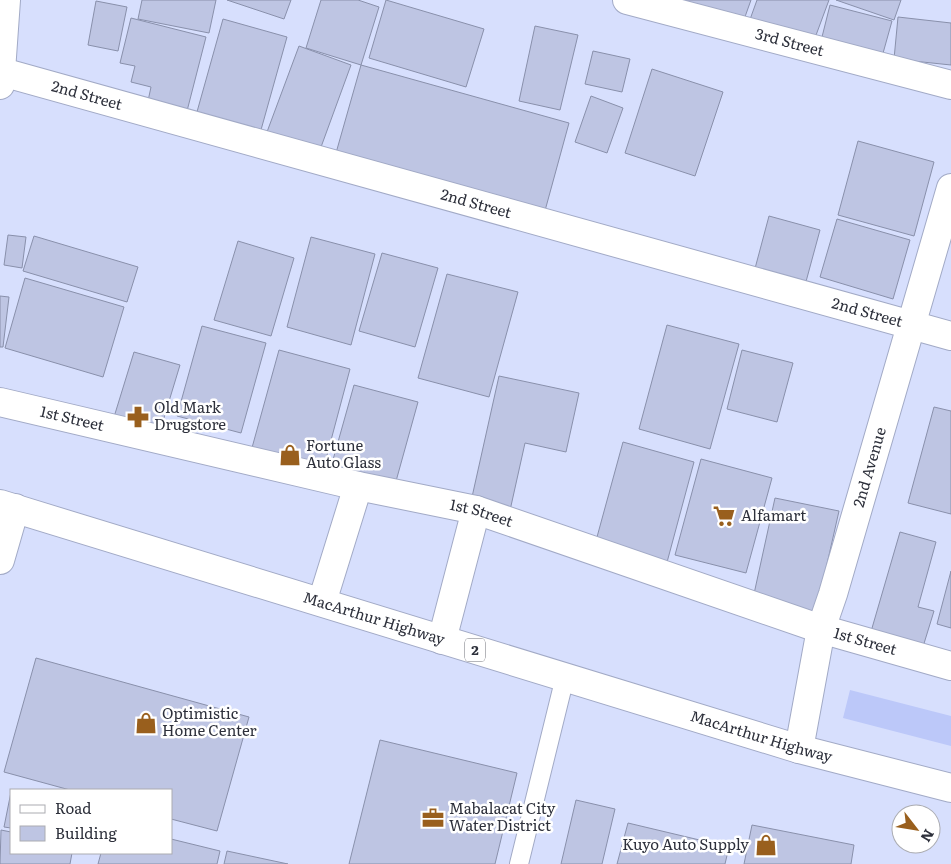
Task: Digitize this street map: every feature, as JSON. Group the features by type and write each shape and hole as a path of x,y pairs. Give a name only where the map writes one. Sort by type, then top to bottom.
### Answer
{"main road":[{"path":"1,79 6,0"},
{"name":"3rd Street","path":"627,0 951,85"},
{"name":"2nd Street","path":"1,79 951,336"},
{"name":"2nd Avenue","path":"799,749 821,629 833,594 951,188"},
{"name":"1st Street","path":"0,402 358,486 476,510 821,629 951,666"},
{"path":"322,602 358,486"},
{"path":"0,560 7,506"},
{"name":"MacArthur Highway","path":"7,506 799,749 951,788"},
{"path":"442,640 476,510"}],"lane":[{"path":"519,864 565,677"}],"shaded area":[{"path":"850,690 951,716 951,746 843,718"}],"building":[{"path":"142,0 216,0 209,33 138,19"},
{"path":"227,0 291,0 284,19"},
{"path":"321,0 358,0 379,7 361,65 306,48"},
{"path":"386,0 484,29 466,87 369,58"},
{"path":"679,0 751,0 741,28"},
{"path":"757,0 829,0 812,46 748,25"},
{"path":"836,0 901,0 894,20"},
{"path":"96,1 127,7 118,51 88,45"},
{"path":"830,5 892,21 880,64 819,49"},
{"path":"898,17 951,23 951,65 894,59"},
{"path":"131,18 206,37 187,111 148,101 151,87 131,82 135,66 120,63"},
{"path":"223,19 287,37 259,137 195,119"},
{"path":"535,26 578,35 560,110 519,101"},
{"path":"299,46 351,65 317,158 264,140"},
{"path":"593,51 630,59 622,92 585,84"},
{"path":"361,65 569,123 543,218 334,160"},
{"path":"652,69 723,92 695,176 625,153"},
{"path":"591,96 623,108 607,153 575,142"},
{"path":"858,141 934,162 914,236 838,215"},
{"path":"769,216 820,230 804,289 753,276"},
{"path":"837,219 910,240 893,299 820,277"},
{"path":"8,235 26,237 22,268 4,265"},
{"path":"34,236 138,267 127,302 23,271"},
{"path":"311,237 375,254 351,345 287,327"},
{"path":"238,241 294,258 271,336 214,320"},
{"path":"382,253 438,268 415,347 359,331"},
{"path":"447,274 518,292 489,397 418,378"},
{"path":"25,278 124,307 103,377 5,348"},
{"path":"0,296 9,297 3,347 0,347"},
{"path":"667,325 739,344 710,449 639,429"},
{"path":"202,326 266,343 241,433 177,416"},
{"path":"279,350 350,369 322,474 250,455"},
{"path":"742,350 793,363 777,422 727,409"},
{"path":"134,352 180,365 160,431 114,417"},
{"path":"499,376 579,393 566,452 525,443 509,515 470,506"},
{"path":"354,385 418,402 393,492 329,474"},
{"path":"934,407 951,411 951,514 908,503"},
{"path":"623,442 694,462 666,566 594,548"},
{"name":"Alfamart","path":"701,459 772,478 746,573 675,555"},
{"path":"775,498 839,511 815,617 752,603"},
{"path":"900,532 936,542 918,607 934,611 922,650 870,635"},
{"path":"951,571 951,628 937,624"},
{"path":"36,658 249,717 217,831 172,819 172,789 66,789 4,772"},
{"name":"Mabalacat City Water District","path":"380,740 517,773 495,864 349,864"},
{"path":"10,797 10,828 4,827"},
{"path":"576,800 615,809 602,864 561,864"},
{"path":"628,823 729,847 725,864 617,864"},
{"path":"752,825 854,845 851,864 744,864"},
{"path":"1,830 10,832 10,854 72,854 70,864 0,864"},
{"path":"172,839 220,851 217,864 98,864 101,854 172,854"},
{"path":"227,851 288,864 224,864"}],"place":[{"name":"Old Mark Drugstore","path":"138,417"},
{"name":"Fortune Auto Glass","path":"290,455"},
{"name":"Alfamart","path":"724,516"},
{"name":"Optimistic Home Center","path":"146,723"},
{"name":"Mabalacat City Water District","path":"433,818"},
{"name":"Kuyo Auto Supply","path":"766,845"}]}
